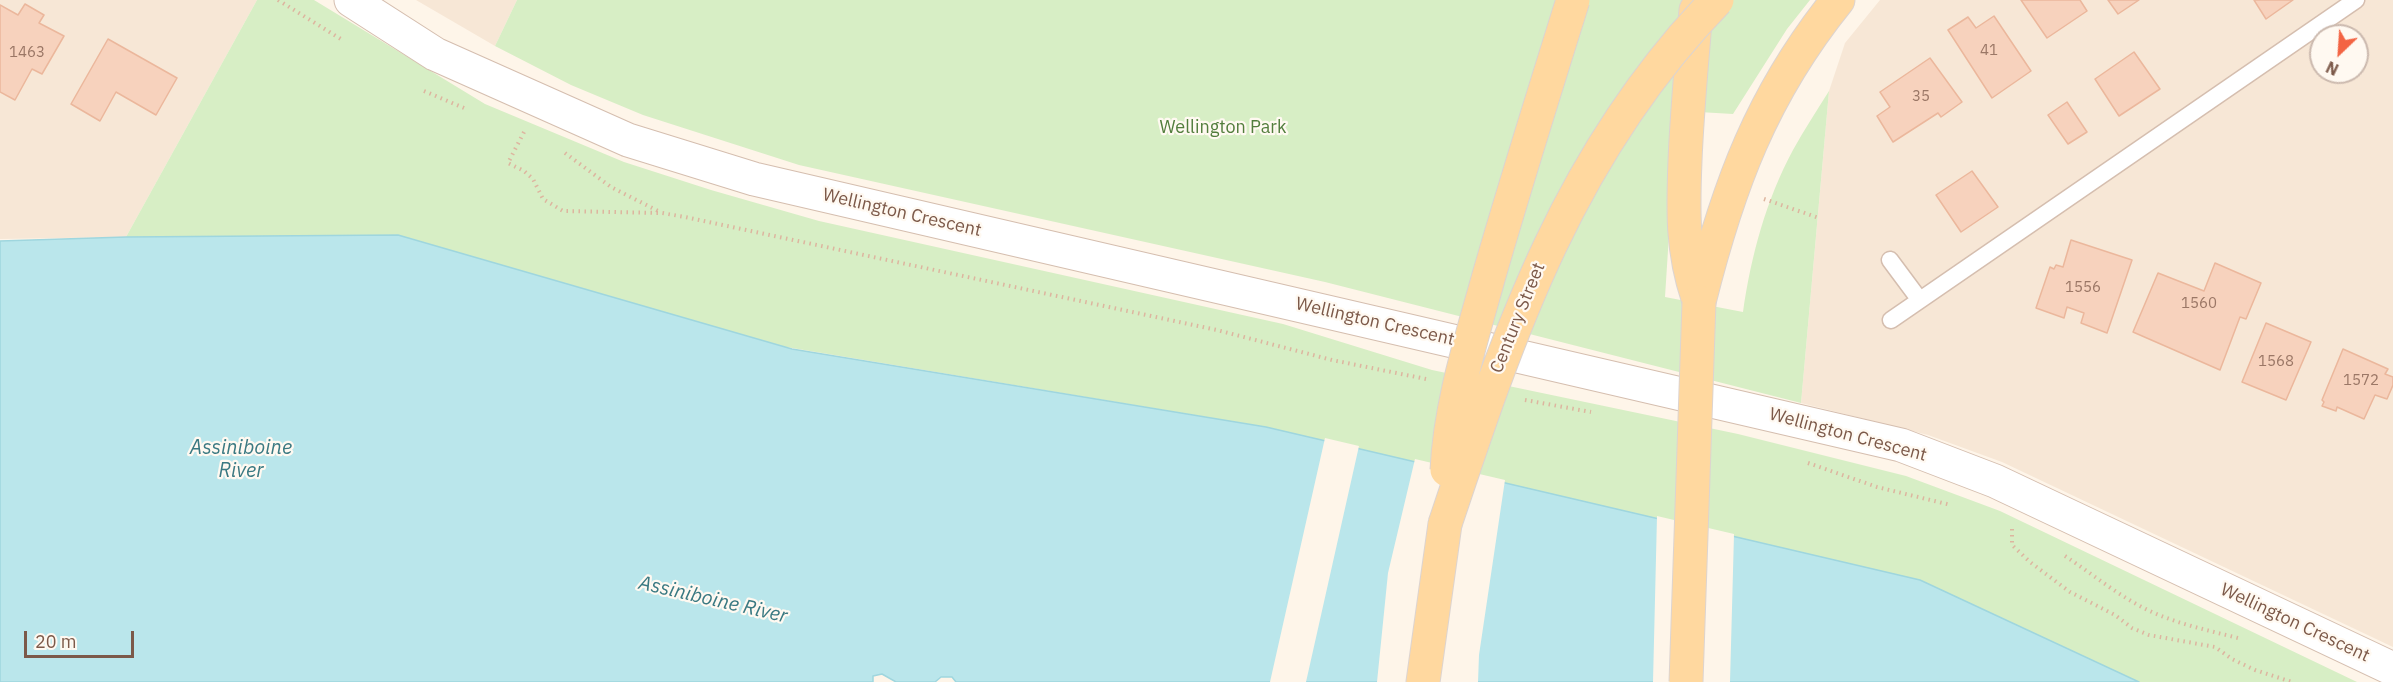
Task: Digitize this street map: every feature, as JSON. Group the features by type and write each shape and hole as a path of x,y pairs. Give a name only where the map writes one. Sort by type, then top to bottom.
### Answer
{"main road":[{"path":"1445,524 1448,453 1464,366 1572,0"},
{"path":"1697,0 1687,104 1683,221 1688,270 1699,302"},
{"name":"Century Street","path":"1423,682 1445,524 1492,382 1534,277 1559,223 1587,172 1653,74 1688,30 1717,0"},
{"path":"1686,682 1699,302 1726,203 1761,118 1813,31 1838,0"}],"street":[{"name":"Wellington Crescent","path":"351,0 435,54 628,140 754,179 1901,445 1995,481 2393,669"}],"lane":[{"path":"1891,320 2356,0"},
{"path":"1890,260 1919,299"}],"path":[{"path":"536,99 508,163 524,171 533,179 543,199 563,211 674,215 1205,328 1332,360 1433,381"},
{"path":"1764,199 1819,218"},
{"path":"1523,399 1602,414"},
{"path":"1800,460 1877,487 1961,507"},
{"path":"2016,525 2010,522 2012,545 2030,562 2070,592 2115,615 2132,628 2149,635 2215,647 2232,659 2255,670 2292,682"},
{"path":"2061,554 2152,612 2196,628 2252,643"}],"shaded area":[{"path":"0,0 257,0 126,237 0,239"},
{"path":"416,0 517,0 495,46"},
{"path":"1880,0 2393,0 2393,647 2002,462 1928,435 1801,403 1829,91 1845,43"}],"green space":[{"path":"257,0 314,0 485,104 624,162 711,190 819,221 1283,324 1432,370 1738,434 1906,476 2000,511 2357,682 2139,682 1920,580 1266,427 126,237"},
{"name":"Wellington Park","path":"517,0 1684,0 1665,297 1743,312 1750,270 1767,208 1793,150 1829,91 1801,403 1325,282 799,165 643,115 571,85 495,46"},
{"path":"1712,0 1810,0 1787,29 1733,114 1699,112"}],"water":[{"name":"Assiniboine River","path":"398,235 792,349 1266,427 1920,580 2139,682 956,682 952,677 941,677 935,682 896,682 882,674 873,676 873,682 0,682 0,241 126,237"}],"pier":[{"path":"1325,438 1359,446 1306,682 1270,682"},
{"path":"1415,459 1505,480 1479,655 1478,682 1377,682 1388,573"},
{"path":"1657,516 1734,534 1730,682 1653,682"}],"building":[{"path":"2021,0 2080,0 2087,11 2047,38"},
{"path":"2108,0 2139,0 2118,14"},
{"path":"2254,0 2293,0 2266,19"},
{"path":"25,4 44,15 39,23 64,36 42,74 32,69 15,100 0,92 0,5 18,15"},
{"path":"1994,16 2031,71 1992,98 1948,30 1968,17 1976,28"},
{"path":"108,39 177,78 156,115 116,92 100,121 71,104"},
{"path":"2134,52 2160,89 2119,116 2095,79"},
{"path":"1930,58 1962,102 1941,117 1938,113 1893,142 1877,116 1890,107 1880,92"},
{"path":"2067,102 2087,132 2068,144 2048,115"},
{"path":"1972,171 1998,207 1961,232 1936,195"},
{"path":"2071,240 2132,260 2107,333 2081,323 2084,313 2067,307 2064,318 2036,308 2050,267 2054,269 2056,265 2063,267"},
{"path":"2215,263 2261,283 2246,319 2240,317 2220,370 2133,332 2158,273 2204,291"},
{"path":"2266,323 2311,342 2286,400 2242,382"},
{"path":"2343,349 2388,369 2385,374 2393,377 2393,385 2387,399 2375,395 2364,419 2337,407 2336,411 2322,406 2324,402 2322,400"}]}
